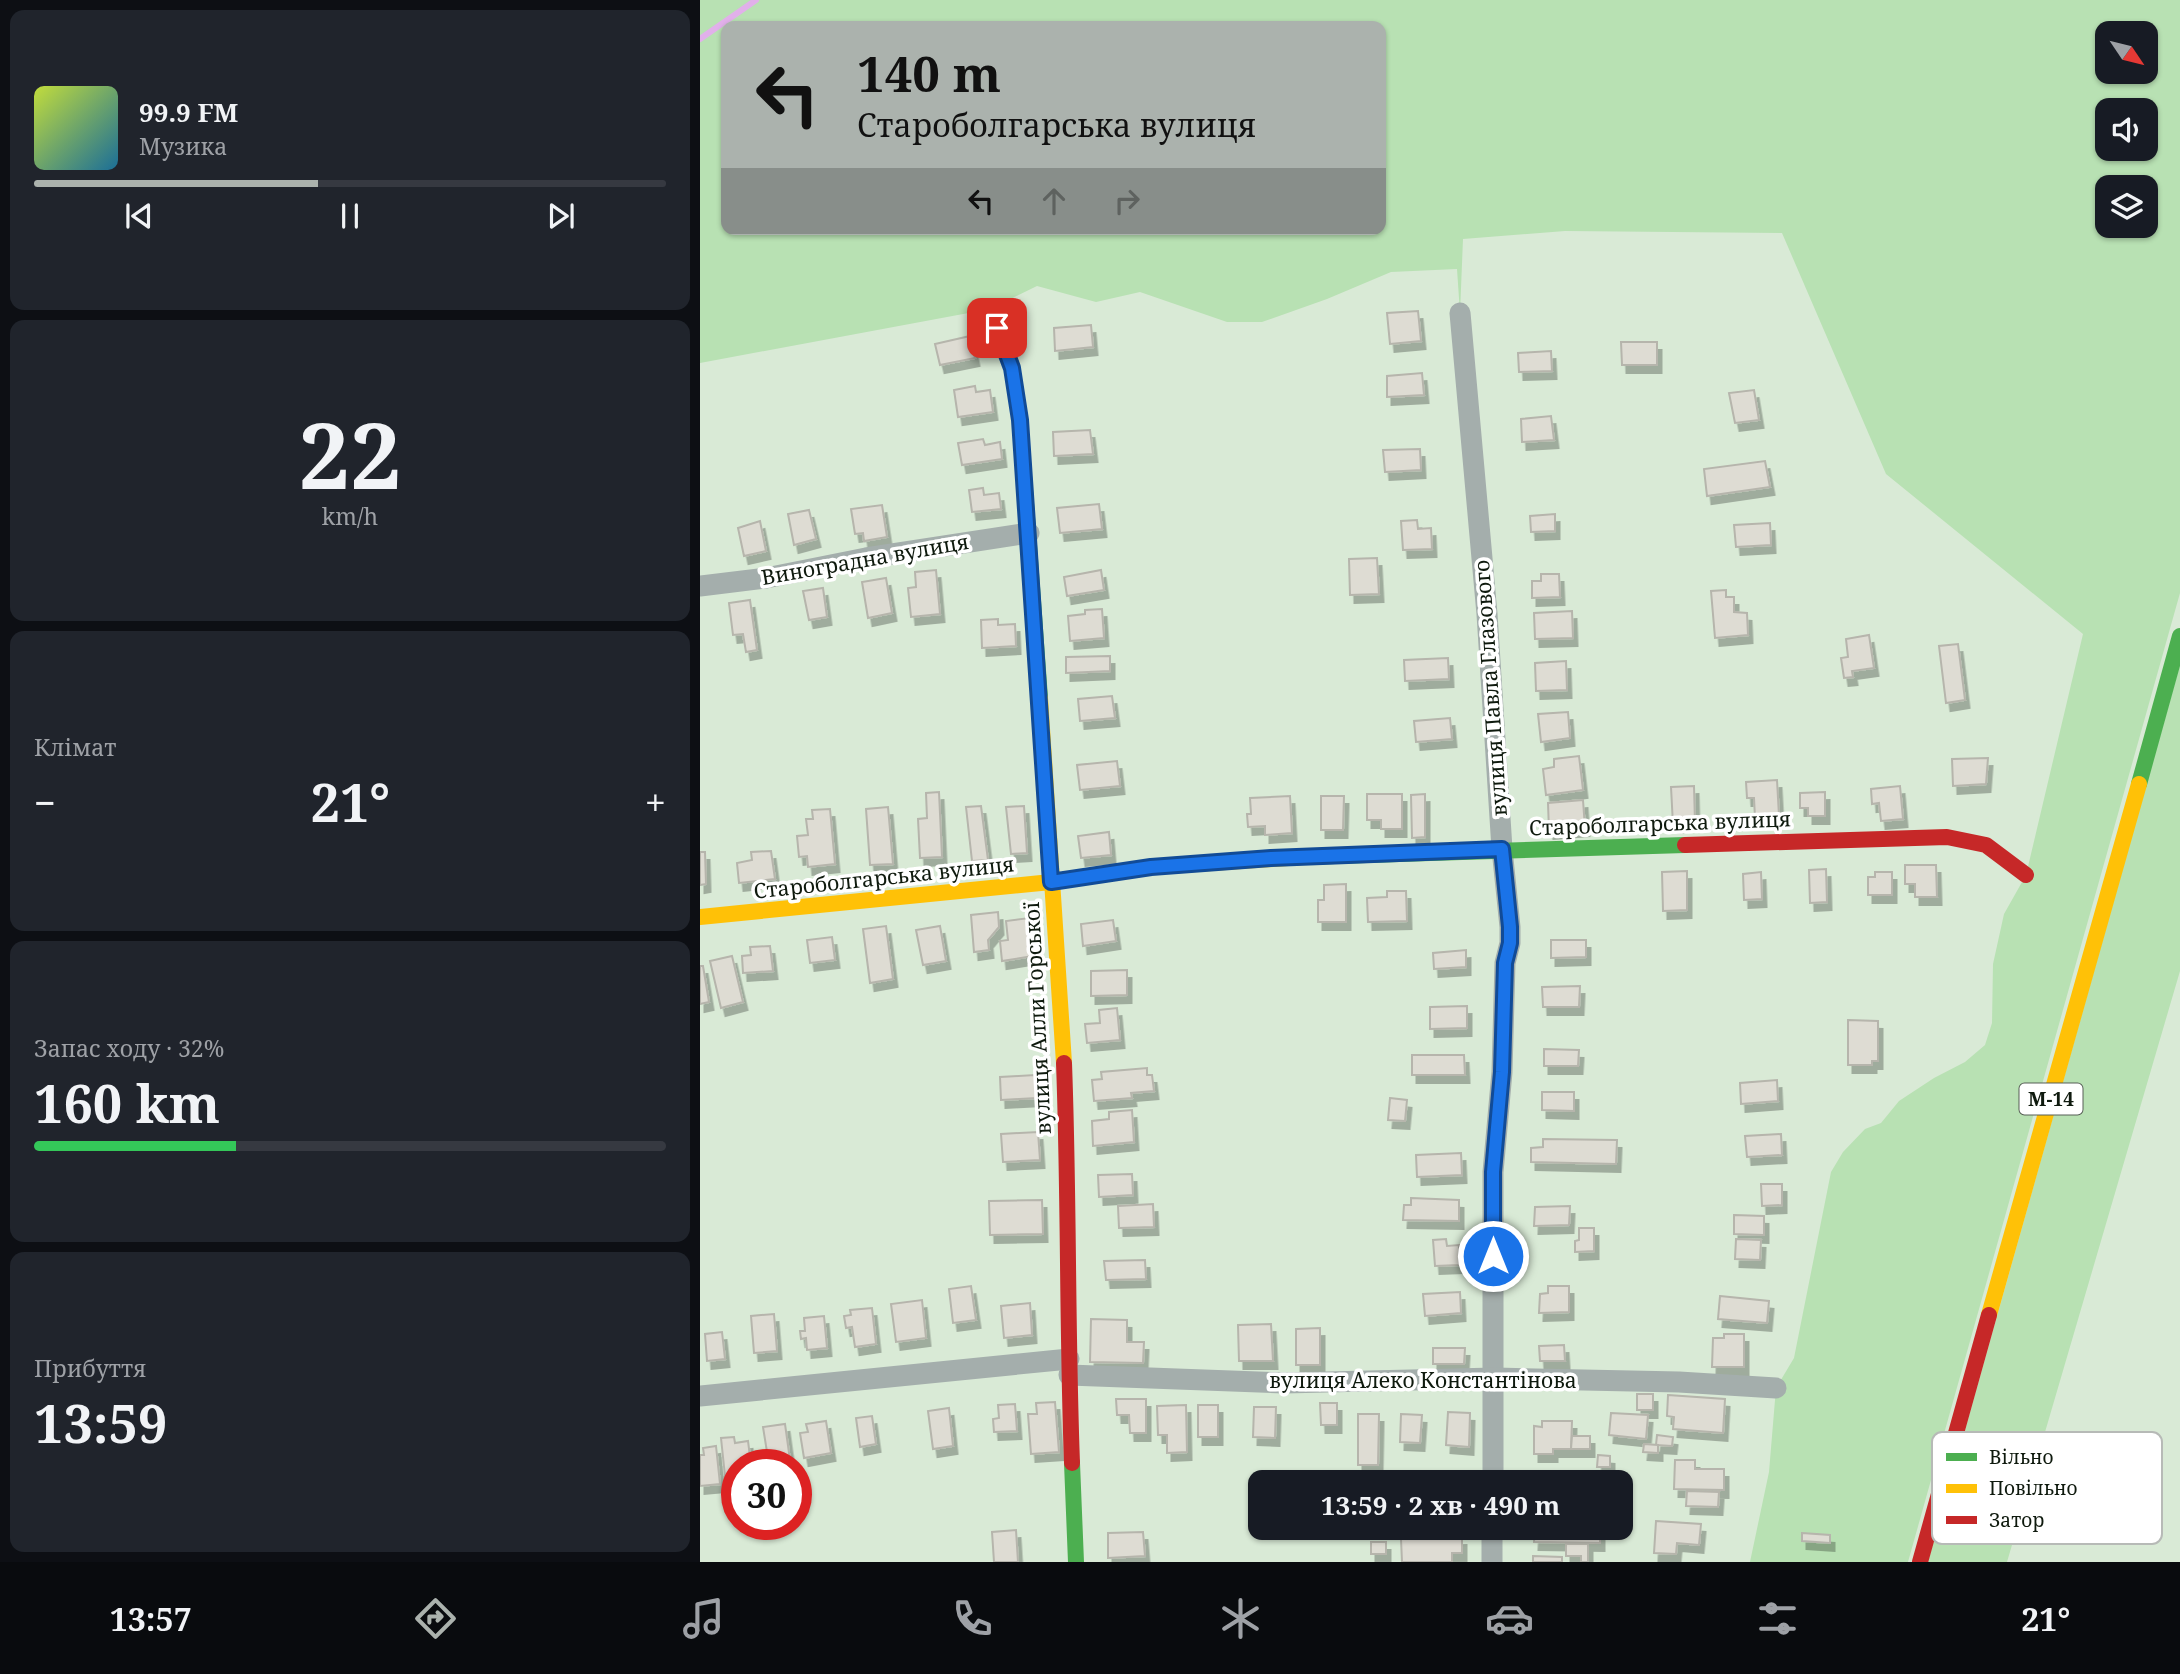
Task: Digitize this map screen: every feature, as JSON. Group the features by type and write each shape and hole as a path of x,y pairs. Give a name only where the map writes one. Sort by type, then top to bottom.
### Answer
{"main road":[{"name":"вулиця Алли Горської","path":"990,309 1012,368 1020,420 1029,533 1065,1072 1069,1195 1069,1367 1076,1562"},
{"name":"М-14","path":"1957,1432 2180,636"},
{"name":"Староболгарська вулиця","path":"700,917 1051,882 1151,867 1271,858 1502,849 1947,837 1986,845 2026,875"},
{"name":"М-14","path":"1920,1562 1932,1519"}],"street":[{"name":"вулиця Павла Глазового","path":"1460,313 1487,614 1502,849 1510,927 1510,943 1505,963 1502,1072 1493,1172 1493,1470"},
{"name":"Виноградна вулиця","path":"700,586 766,578 866,558 1029,533"},
{"name":"вулиця Алеко Константінова","path":"700,1396 1069,1367 1284,1383 1495,1378 1679,1382 1776,1388"},
{"path":"1492,1540 1492,1562"}],"green space":[{"path":"700,0 2180,0 2180,593 1944,1432 1932,1432 1932,1476 1908,1562 1750,1562 1769,1472 1776,1388 1794,1358 1831,1172 1843,1152 1865,1129 1881,1123 1899,1101 1965,1062 1985,1045 1992,1023 1993,964 2004,914 2026,875 2083,634 1886,474 1782,233 1565,231 1463,239 1460,313 1457,269 1391,272 1262,322 1227,322 1140,292 1096,302 1037,286 990,309 700,363"},
{"path":"2180,665 2180,971 2045,1432 1965,1432"},
{"path":"1933,1544 2012,1544 2007,1562 1928,1562"}],"building":[{"path":"1418,311 1421,341 1390,344 1387,313"},
{"path":"1091,325 1093,347 1055,351 1054,328"},
{"path":"970,336 975,358 940,365 935,344"},
{"path":"1621,342 1657,342 1657,365 1622,365"},
{"path":"1551,351 1552,371 1519,372 1518,353"},
{"path":"1422,373 1424,395 1387,397 1387,376"},
{"path":"975,386 976,392 990,390 993,412 958,417 954,390"},
{"path":"1754,390 1759,420 1735,423 1729,393"},
{"path":"1551,416 1554,440 1522,442 1521,419"},
{"path":"1090,430 1093,454 1054,456 1053,432"},
{"path":"983,439 985,445 1000,442 1002,459 962,465 958,443"},
{"path":"1420,449 1421,470 1385,472 1383,450"},
{"path":"1765,461 1770,487 1707,496 1704,469"},
{"path":"983,488 984,495 999,493 1001,509 972,512 969,490"},
{"path":"1099,504 1102,529 1060,533 1057,508"},
{"path":"882,505 887,537 864,541 863,533 855,534 851,509"},
{"path":"809,510 816,539 794,545 788,514"},
{"path":"1555,514 1555,531 1531,532 1530,516"},
{"path":"1417,520 1418,529 1431,528 1432,549 1403,550 1401,521"},
{"path":"760,521 766,551 744,556 738,528"},
{"path":"1770,523 1771,545 1736,547 1734,525"},
{"path":"1377,558 1379,594 1350,595 1349,559"},
{"path":"936,570 940,614 911,617 908,588 916,587 915,572"},
{"path":"1101,570 1104,590 1067,596 1064,577"},
{"path":"1541,574 1559,574 1560,597 1532,598 1532,581 1541,581"},
{"path":"886,578 892,613 868,618 862,582"},
{"path":"823,588 827,617 809,620 803,591"},
{"path":"1726,590 1726,597 1734,597 1734,612 1747,613 1748,635 1715,638 1711,591"},
{"path":"750,600 757,650 746,652 743,634 733,635 729,603"},
{"path":"1102,609 1104,638 1070,641 1068,616 1085,614 1085,610"},
{"path":"1572,611 1573,638 1535,639 1534,613"},
{"path":"998,619 998,625 1015,624 1016,646 982,648 981,620"},
{"path":"1869,635 1874,668 1852,671 1853,677 1844,678 1841,658 1848,657 1846,639"},
{"path":"1958,644 1965,700 1946,703 1939,646"},
{"path":"1110,656 1110,671 1066,673 1066,657"},
{"path":"1448,658 1449,679 1405,681 1404,660"},
{"path":"1566,661 1567,690 1536,691 1535,663"},
{"path":"1112,696 1115,718 1080,721 1078,699"},
{"path":"1568,712 1570,738 1541,742 1538,714"},
{"path":"1450,718 1452,739 1416,742 1414,721"},
{"path":"1579,756 1583,790 1546,795 1543,769 1554,767 1554,759"},
{"path":"1988,758 1986,784 1953,786 1952,759"},
{"path":"1117,761 1120,786 1080,790 1077,765"},
{"path":"1777,780 1779,816 1755,818 1754,798 1747,798 1746,782"},
{"path":"1694,786 1695,823 1673,825 1671,787"},
{"path":"1900,786 1903,819 1881,821 1879,803 1872,804 1871,789"},
{"path":"939,792 942,857 920,858 918,819 927,818 926,793"},
{"path":"1825,792 1825,816 1808,816 1808,808 1800,808 1800,793"},
{"path":"1367,794 1402,794 1402,829 1381,829 1381,820 1367,820"},
{"path":"1425,794 1425,837 1412,838 1411,795"},
{"path":"1290,796 1292,833 1265,835 1265,826 1248,827 1250,798"},
{"path":"1321,796 1344,796 1343,830 1321,830"},
{"path":"1583,800 1585,828 1549,831 1548,803"},
{"path":"981,806 988,860 972,861 966,807"},
{"path":"1024,806 1027,853 1011,854 1006,807"},
{"path":"888,807 893,864 870,865 866,809"},
{"path":"830,809 835,864 808,867 807,856 799,857 797,836 808,835 806,819 813,819 812,810"},
{"path":"1109,832 1111,855 1081,858 1078,836"},
{"path":"771,851 775,879 739,883 737,863 752,860 751,852"},
{"path":"700,852 705,852 706,884 700,885"},
{"path":"1905,865 1936,865 1937,897 1915,897 1915,884 1905,884"},
{"path":"1826,869 1827,902 1810,903 1809,870"},
{"path":"1687,871 1687,910 1663,911 1662,872"},
{"path":"1761,872 1762,899 1744,900 1743,874"},
{"path":"1875,872 1892,872 1892,895 1868,895 1868,877 1875,877"},
{"path":"1346,884 1346,922 1318,922 1318,900 1324,900 1324,885"},
{"path":"1387,891 1406,891 1407,921 1368,922 1367,898 1387,897"},
{"path":"998,912 999,927 988,940 989,950 974,952 971,915"},
{"path":"1029,918 1033,956 1002,961 1000,941 1008,940 1006,921"},
{"path":"1113,920 1116,941 1083,946 1081,924"},
{"path":"886,926 893,979 870,983 863,929"},
{"path":"940,926 946,961 923,965 916,930"},
{"path":"832,937 835,960 810,963 807,940"},
{"path":"1551,940 1586,940 1586,957 1551,958"},
{"path":"770,946 773,971 743,973 742,956 751,955 750,947"},
{"path":"1466,950 1466,967 1434,969 1433,953"},
{"path":"732,956 743,1002 721,1008 710,961"},
{"path":"700,966 703,966 709,1002 700,1004"},
{"path":"1127,970 1127,995 1091,996 1091,971"},
{"path":"1580,986 1579,1007 1543,1007 1542,987"},
{"path":"1467,1006 1467,1028 1430,1029 1430,1007"},
{"path":"1117,1008 1120,1040 1087,1043 1085,1024 1100,1023 1099,1010"},
{"path":"1848,1020 1878,1021 1878,1061 1872,1061 1872,1065 1848,1065"},
{"path":"1544,1049 1579,1050 1578,1066 1544,1066"},
{"path":"1412,1055 1464,1055 1465,1075 1412,1075"},
{"path":"1147,1068 1147,1075 1152,1075 1154,1091 1131,1093 1132,1098 1094,1101 1092,1080 1102,1079 1101,1072"},
{"path":"1035,1075 1037,1098 1001,1100 1000,1077"},
{"path":"1777,1080 1778,1101 1741,1104 1740,1083"},
{"path":"1542,1092 1574,1092 1574,1111 1542,1110"},
{"path":"1390,1098 1407,1100 1405,1121 1388,1120"},
{"path":"1132,1110 1134,1142 1093,1146 1092,1121 1109,1119 1109,1112"},
{"path":"1038,1132 1040,1160 1003,1162 1001,1134"},
{"path":"1781,1134 1782,1155 1747,1157 1745,1136"},
{"path":"1543,1139 1617,1140 1616,1164 1531,1162 1531,1148 1543,1147"},
{"path":"1461,1153 1462,1175 1417,1177 1416,1155"},
{"path":"1132,1174 1133,1195 1099,1197 1098,1175"},
{"path":"1761,1184 1782,1184 1782,1205 1762,1206"},
{"path":"1411,1198 1459,1200 1459,1221 1403,1220 1404,1205 1411,1205"},
{"path":"1042,1200 1043,1234 990,1235 989,1201"},
{"path":"1153,1204 1154,1227 1119,1228 1118,1206"},
{"path":"1570,1206 1569,1225 1534,1226 1535,1207"},
{"path":"1734,1215 1764,1216 1764,1235 1734,1234"},
{"path":"1579,1228 1594,1228 1594,1251 1575,1252"},
{"path":"1446,1239 1447,1246 1459,1245 1459,1265 1435,1266 1433,1240"},
{"path":"1736,1239 1761,1240 1760,1260 1735,1259"},
{"path":"1145,1260 1146,1279 1106,1280 1104,1261"},
{"path":"971,1286 976,1320 953,1323 949,1289"},
{"path":"1548,1286 1569,1286 1569,1312 1539,1313 1540,1294 1548,1293"},
{"path":"1460,1292 1461,1313 1425,1316 1423,1294"},
{"path":"1720,1296 1769,1301 1767,1323 1718,1319"},
{"path":"922,1300 926,1338 896,1342 891,1304"},
{"path":"1030,1303 1032,1335 1004,1338 1001,1306"},
{"path":"872,1308 876,1344 855,1347 852,1327 846,1328 844,1316 851,1315 850,1310"},
{"path":"774,1314 777,1351 754,1353 751,1316"},
{"path":"824,1316 827,1348 807,1350 806,1338 801,1339 800,1331 805,1331 804,1318"},
{"path":"1091,1319 1127,1320 1127,1342 1144,1342 1143,1363 1090,1362"},
{"path":"1271,1324 1273,1361 1239,1361 1238,1325"},
{"path":"1320,1328 1320,1365 1296,1365 1296,1329"},
{"path":"722,1332 725,1359 707,1361 705,1334"},
{"path":"1724,1334 1744,1334 1744,1367 1712,1367 1713,1338 1724,1338"},
{"path":"1564,1345 1565,1361 1540,1361 1539,1346"},
{"path":"1433,1348 1465,1348 1464,1364 1433,1364"},
{"path":"1637,1394 1653,1394 1653,1410 1637,1410"},
{"path":"1668,1395 1725,1399 1723,1433 1673,1429 1674,1417 1667,1416"},
{"path":"1116,1399 1146,1399 1146,1433 1130,1433 1129,1415 1117,1415"},
{"path":"1055,1402 1059,1452 1031,1454 1028,1414 1037,1414 1036,1403"},
{"path":"1320,1403 1337,1403 1337,1425 1321,1425"},
{"path":"1015,1404 1017,1431 994,1432 993,1419 999,1418 998,1405"},
{"path":"1186,1405 1187,1452 1167,1453 1167,1435 1158,1435 1157,1406"},
{"path":"1198,1405 1218,1405 1218,1437 1198,1437"},
{"path":"1254,1407 1276,1407 1275,1438 1253,1437"},
{"path":"949,1408 953,1446 933,1449 928,1411"},
{"path":"1448,1412 1470,1413 1469,1447 1446,1445"},
{"path":"1611,1413 1648,1415 1646,1439 1609,1435"},
{"path":"1358,1414 1379,1414 1378,1465 1358,1465"},
{"path":"1401,1414 1422,1415 1420,1443 1400,1442"},
{"path":"872,1416 876,1444 860,1447 856,1418"},
{"path":"826,1421 831,1453 812,1457 812,1449 803,1449 800,1433 808,1432 806,1424"},
{"path":"1542,1421 1572,1421 1571,1449 1553,1449 1553,1454 1534,1454 1534,1426 1542,1427"},
{"path":"785,1424 788,1449 767,1449 763,1427"},
{"path":"1657,1435 1673,1437 1672,1446 1656,1445"},
{"path":"1572,1436 1590,1436 1590,1449 1571,1449"},
{"path":"734,1437 735,1443 748,1441 749,1449 722,1449 721,1438"},
{"path":"1644,1444 1658,1445 1658,1453 1643,1452"},
{"path":"716,1446 720,1484 700,1486 700,1455 704,1455 703,1448"},
{"path":"1598,1455 1610,1456 1610,1467 1597,1467"},
{"path":"1675,1460 1695,1460 1695,1469 1724,1469 1724,1490 1674,1489"},
{"path":"1687,1491 1719,1492 1718,1507 1686,1506"},
{"path":"1656,1521 1701,1524 1699,1545 1677,1543 1676,1554 1654,1553"},
{"path":"1016,1530 1018,1562 994,1562 992,1532"},
{"path":"1143,1532 1145,1556 1108,1558 1108,1533"},
{"path":"1802,1533 1830,1535 1830,1543 1802,1541"},
{"path":"1401,1540 1462,1540 1462,1553 1452,1553 1452,1562 1402,1562"},
{"path":"1534,1540 1600,1540 1600,1543"},
{"path":"1371,1542 1386,1542 1386,1554 1371,1554"},
{"path":"1566,1544 1588,1544 1588,1562 1581,1562 1581,1556 1566,1556"},
{"path":"1533,1556 1562,1557 1562,1562 1533,1562"}],"waterway":[{"path":"726,21 756,0"},
{"path":"700,39 721,24"}],"traffic: fast":[{"path":"990,309 1012,368 1020,420 1040,698"},
{"path":"2139,784 2180,636"},
{"path":"1303,857 1685,845"},
{"path":"1072,1463 1076,1562"}],"traffic: slow":[{"path":"1040,698 1064,1063"},
{"path":"1989,1315 2139,784"},
{"path":"700,917 1051,882 1151,867 1303,857"}],"traffic: jam":[{"path":"1685,845 1947,837 1986,845 2026,875"},
{"path":"1064,1063 1072,1463"},
{"path":"1956,1432 1989,1315"},
{"path":"1920,1562 1932,1519"}],"route":[{"path":"997,328 1012,368 1020,420 1051,882 1151,867 1271,858 1502,849 1510,943 1505,963 1502,1072 1493,1172 1493,1256"}]}
